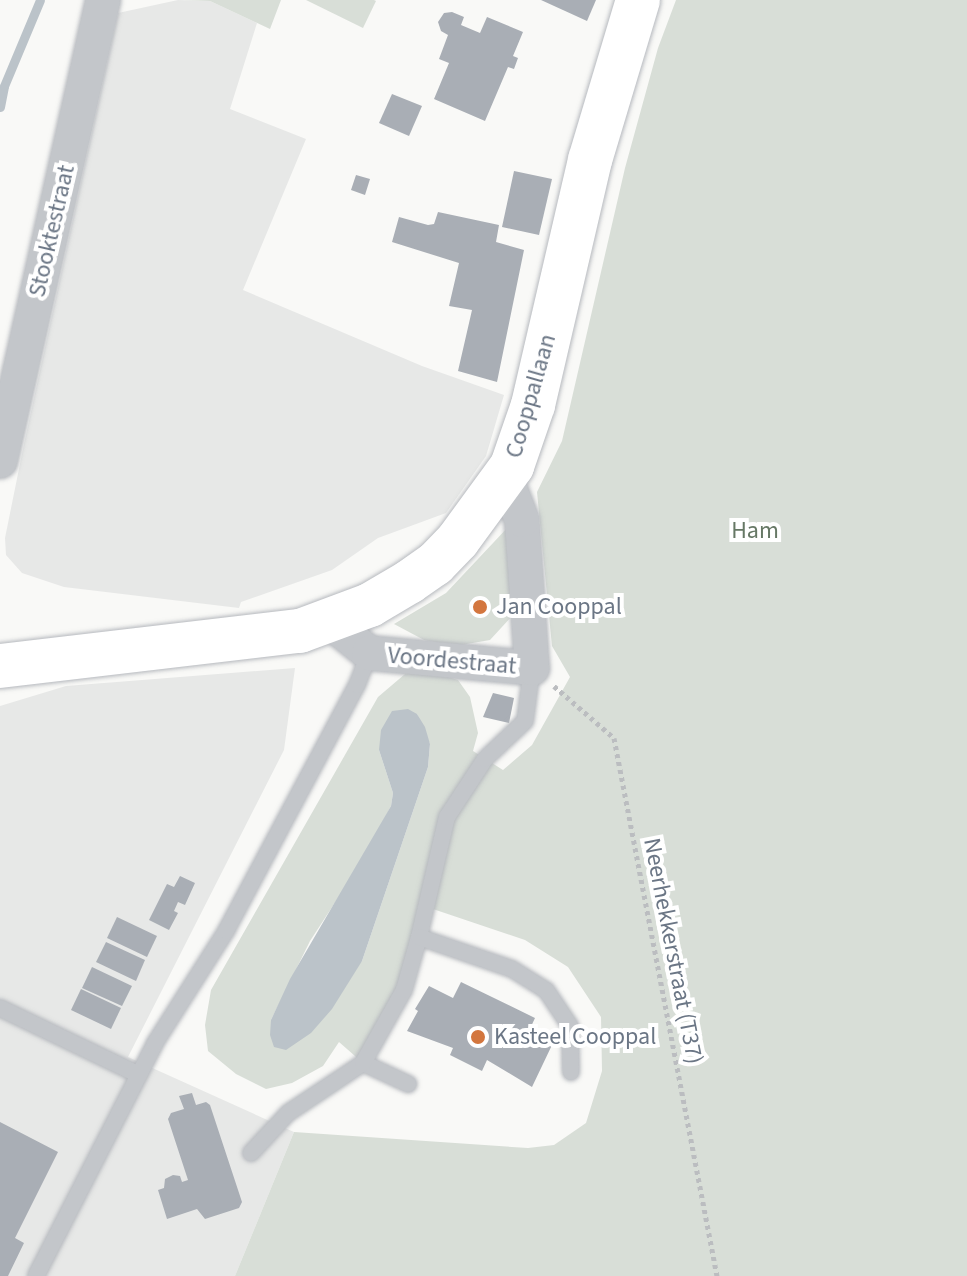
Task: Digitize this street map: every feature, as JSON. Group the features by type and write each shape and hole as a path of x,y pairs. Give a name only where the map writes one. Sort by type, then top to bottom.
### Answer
{"street":[{"name":"Stooktestraat","path":"0,461 103,0"},
{"name":"Cooppallaan","path":"0,666 300,631 370,605 435,564 483,509 512,466 533,405 590,160 638,0"},
{"name":"Voordestraat","path":"330,622 369,653 532,668 522,520 505,476"}],"lane":[{"path":"36,1276 139,1075 226,931 357,685 369,653"},
{"path":"251,1153 288,1113 363,1063 404,990 447,817 485,759 525,721 532,668"},
{"path":"419,937 512,969 546,990 570,1026 571,1072"},
{"path":"0,1008 139,1075"},
{"path":"363,1063 408,1084"}],"path":[{"name":"Neerhekkerstraat (T37)","path":"532,668 614,738 717,1276"}],"shaded area":[{"path":"178,0 210,1 257,23 230,109 306,139 243,290 422,366 504,395 486,456 446,513 378,538 332,570 241,602 239,608 64,587 22,573 6,555 5,538 24,444 118,13"},
{"path":"295,668 284,750 128,1057 294,1132 235,1276 0,1276 0,706 66,686"},
{"path":"408,709 417,714 425,727 430,744 428,767 362,961 332,1009 311,1033 286,1050 274,1047 270,1035 271,1020 290,979 391,806 393,793 379,750 381,730 392,711"}],"green space":[{"path":"184,0 281,0 270,29 210,1"},
{"path":"306,0 374,0 376,1 363,28"},
{"name":"Ham","path":"676,0 967,0 967,1276 235,1276 294,1132 528,1148 554,1145 586,1123 602,1071 601,1017 568,967 525,940 427,907 419,937 363,1063 339,1042 323,1066 292,1083 266,1089 236,1074 208,1051 205,1025 211,990 378,697 405,674 426,670 458,680 470,697 478,733 473,751 503,770 532,745 570,677 552,646 537,492 562,441 625,168 658,48","holes":["417,714 430,744 428,767 362,961 271,1020 310,941 362,861 391,806 393,793 379,750"]},
{"path":"509,526 513,615 490,640 455,646 424,640 394,624 446,593"}],"building":[{"path":"541,0 596,0 587,21"},
{"path":"452,12 464,17 461,25 480,33 487,17 523,32 513,56 518,58 514,69 508,67 485,121 434,99 449,63 439,59 448,35 441,31 438,22 444,13"},
{"path":"392,94 422,106 409,136 379,123"},
{"path":"514,171 552,179 539,235 502,227"},
{"path":"356,175 370,179 365,195 351,190"},
{"path":"438,212 499,225 496,242 524,250 497,382 458,371 472,310 449,306 459,263 392,242 399,217 428,225 434,224"},
{"path":"493,693 514,698 509,723 483,717"},
{"path":"180,876 195,883 185,905 178,902 174,911 178,913 169,930 149,920 167,884 174,887"},
{"path":"117,917 157,936 147,957 107,938"},
{"path":"106,942 145,960 136,981 96,962"},
{"path":"92,967 132,986 122,1006 82,988"},
{"name":"Kasteel Cooppal","path":"461,982 535,1018 528,1033 552,1045 532,1087 487,1060 482,1071 450,1055 453,1048 407,1031 418,1011 415,1009 429,986 453,998"},
{"path":"81,989 121,1008 111,1029 71,1010"},
{"path":"192,1093 196,1105 206,1102 210,1105 242,1202 239,1208 205,1219 197,1209 167,1219 158,1190 164,1188 165,1179 173,1175 180,1176 182,1182 188,1180 168,1119 171,1113 184,1109 179,1096"},
{"path":"0,1122 58,1152 15,1238 24,1243 8,1276 0,1276"}],"waterway":[{"path":"0,107 4,86 40,0"}],"place":[{"name":"Jan Cooppal","path":"480,607"},
{"name":"Kasteel Cooppal","path":"478,1037"}]}
